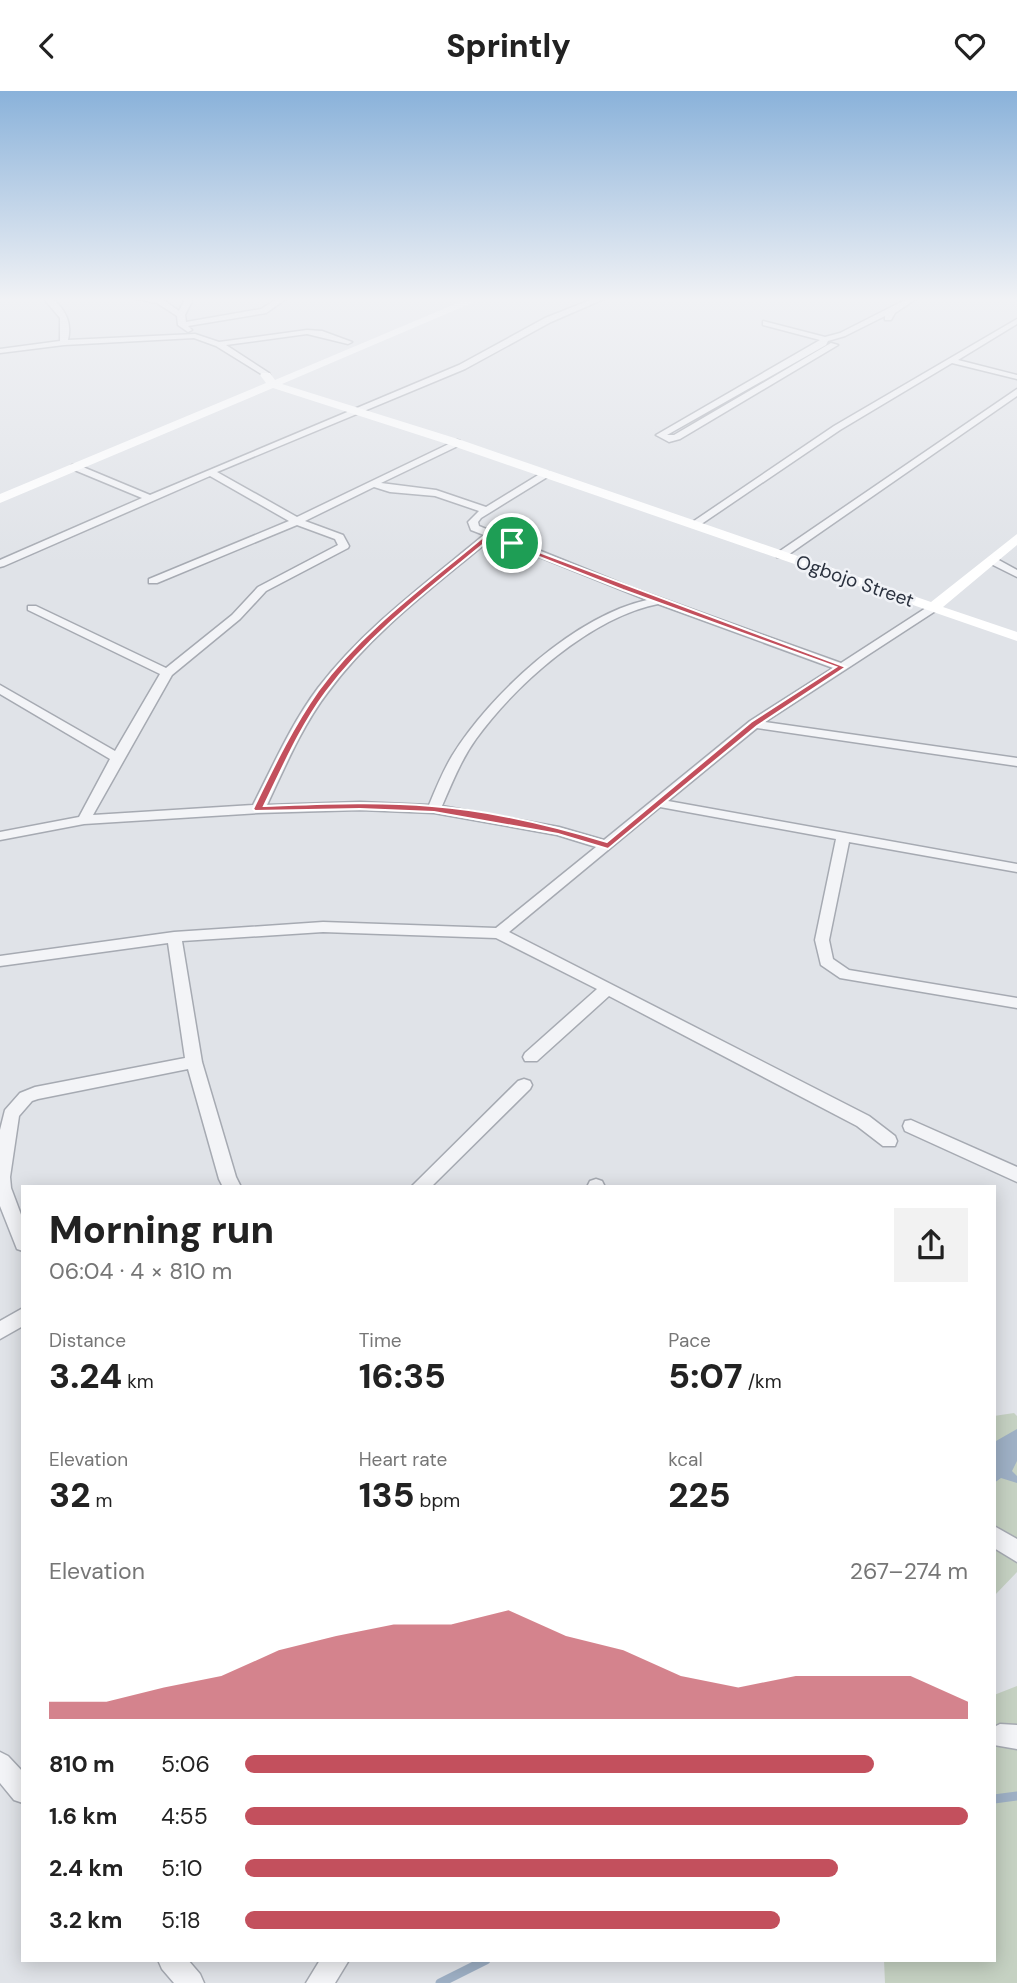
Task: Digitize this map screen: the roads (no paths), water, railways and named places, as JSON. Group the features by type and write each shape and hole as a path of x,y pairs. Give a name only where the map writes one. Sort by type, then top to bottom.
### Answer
{"main road":[{"path":"0,486 251,387"},
{"path":"0,499 254,387"},
{"name":"Ogbojo Street","path":"289,387 1017,637"},
{"path":"933,608 993,561 1017,538"}],"street":[{"path":"0,564 149,498 414,387"},
{"path":"747,387 660,435 669,439 677,437 757,387"},
{"path":"693,525 837,428 904,387"},
{"path":"781,555 1017,392"},
{"path":"153,581 297,521 457,443"},
{"path":"75,467 149,498"},
{"path":"84,820 167,673 236,617 261,589 344,546 339,537 297,521 210,472"},
{"path":"545,474 486,510 473,522 475,528 626,589 842,667"},
{"path":"373,484 390,489 436,493 486,510"},
{"path":"258,809 299,726 341,669 402,608 490,535"},
{"path":"993,561 1017,574"},
{"path":"626,589 631,606"},
{"path":"434,809 459,754 488,716 561,651 589,630 631,606 659,601"},
{"path":"32,607 167,673"},
{"path":"499,933 754,724 933,608"},
{"path":"0,689 117,758"},
{"path":"754,724 1017,762"},
{"path":"658,803 1017,868"},
{"path":"0,836 84,820 258,809 360,806 434,809 559,831 608,846"},
{"path":"843,838 822,940 826,961 845,974 1017,1003"},
{"path":"0,961 174,937 323,927 499,933 770,1071 863,1121 889,1141"},
{"path":"174,937 194,1062 232,1185"},
{"path":"531,1057 607,989"},
{"path":"21,1239 2,1188 1,1177 11,1114 17,1105 35,1093 194,1062"},
{"path":"421,1185 524,1085"},
{"path":"911,1125 1017,1175"},
{"path":"0,1331 21,1317"},
{"path":"996,1537 1017,1551"},
{"path":"0,1764 21,1789"},
{"path":"173,1962 191,1983"},
{"path":"319,1983 335,1962"}],"water":[{"path":"1017,1429 1017,1461 1012,1471 1017,1476 1017,1483 1001,1478 996,1482 996,1441"}],"waterway":[{"path":"996,1799 1017,1796"},
{"path":"440,1983 482,1962"}]}
